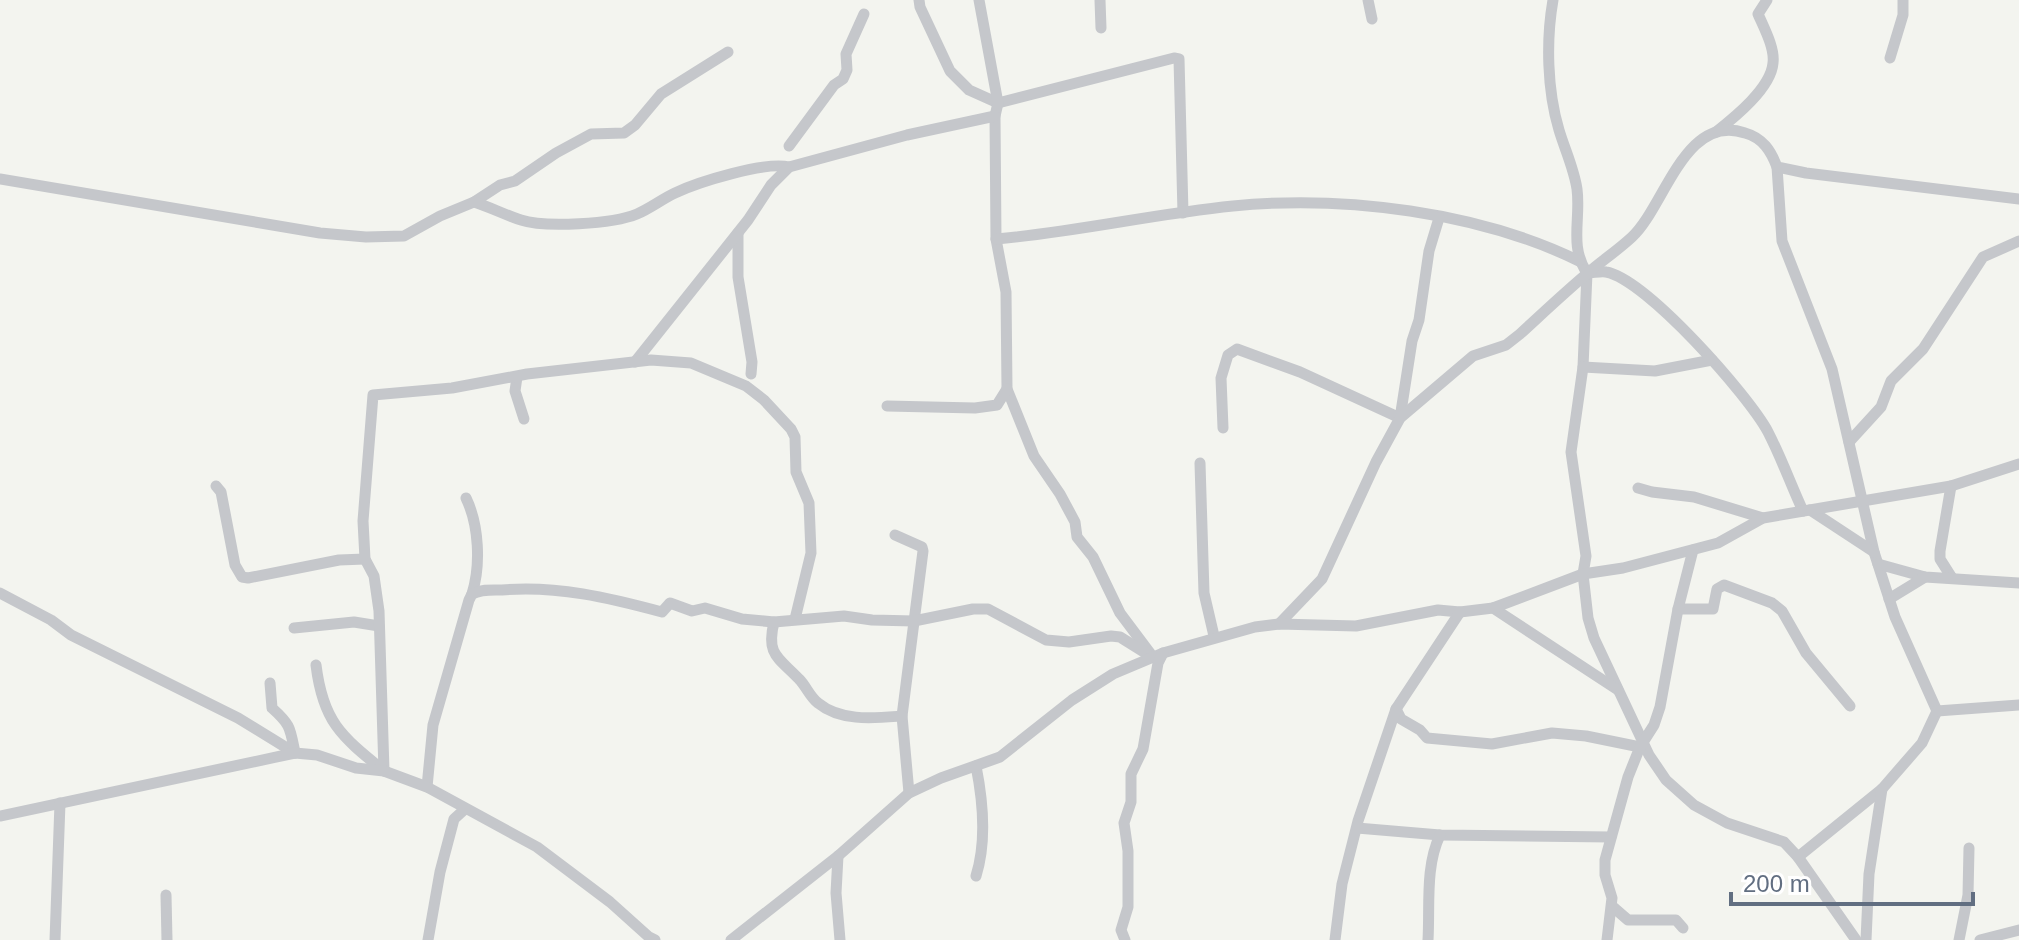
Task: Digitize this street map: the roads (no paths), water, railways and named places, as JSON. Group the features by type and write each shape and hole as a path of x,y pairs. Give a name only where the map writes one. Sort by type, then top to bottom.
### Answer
{"street":[{"path":"919,0 950,71 969,90 997,110"},
{"path":"979,0 997,110 996,239 1006,292 1007,389 1027,443 1075,522 1077,537 1093,557 1120,613 1158,655 1143,749 1131,774 1131,802 1124,823 1128,851 1128,907 1121,930 1125,940"},
{"path":"1100,0 1101,28"},
{"path":"1368,0 1372,19"},
{"path":"1553,0 1550,72 1558,127 1575,176 1578,195 1575,242 1579,261 1587,273 1583,367 1571,452 1586,556 1583,574 1588,618 1641,744 1656,768 1694,805 1727,823 1784,842 1798,857 1856,940"},
{"path":"1400,418 1473,356 1506,345 1634,235 1685,155 1739,113 1770,78 1774,61 1758,14 1767,0"},
{"path":"1890,58 1903,15 1903,0"},
{"path":"789,146 834,85 843,79 847,70 846,54 864,14"},
{"path":"0,179 320,233 404,236 474,202 500,185 515,181 591,134 624,133 635,125 661,94 728,52"},
{"path":"474,202 539,224 638,214 676,193 719,179 772,165 789,167 1177,58 1180,63 1183,213"},
{"path":"1715,133 1736,130 1750,134 1771,151 1777,167 1782,241 1823,342 1889,599 1937,711 1922,743 1882,789 1798,857"},
{"path":"635,362 738,233 771,185 789,167"},
{"path":"1777,167 1899,186 2019,199"},
{"path":"996,239 1045,235 1183,213 1277,203 1326,203 1439,218 1507,232 1579,261"},
{"path":"1279,624 1322,579 1376,462 1400,418 1429,251 1439,218"},
{"path":"738,233 738,277 752,362 751,374"},
{"path":"1849,442 1881,407 1891,381 1923,349 1983,257 2019,241"},
{"path":"1587,273 1608,272 1677,321 1767,431 1807,511 1876,558 1925,577 2015,583 2019,571"},
{"path":"1223,428 1224,363 1237,349 1300,372 1400,418"},
{"path":"384,771 379,626 374,576 365,559 363,500 373,395 452,388 651,360 691,363 746,386 791,429 796,446 796,472 809,503 811,553 795,619"},
{"path":"1583,367 1655,371 1712,360"},
{"path":"517,377 515,391 524,419"},
{"path":"887,406 975,408 997,405 1007,389"},
{"path":"1200,463 1204,593 1214,636"},
{"path":"731,940 838,856 909,793 1000,757 1072,700 1113,674 1158,655 1214,636 1279,624 1356,626 1438,610 1460,612 1493,608 1583,574 1623,568 1718,543 1763,518 1951,486 2019,464"},
{"path":"216,486 221,492 235,565 242,577 339,560 365,559"},
{"path":"1951,486 1940,559 1952,578"},
{"path":"1638,488 1694,497 1763,518"},
{"path":"427,787 433,725 475,583 477,548 466,498"},
{"path":"895,535 922,547 923,551 902,716 909,793"},
{"path":"1607,940 1613,907 1605,875 1605,860 1641,744 1654,725 1660,707 1678,609 1693,550"},
{"path":"1889,599 1925,577"},
{"path":"1678,609 1713,609 1717,589 1724,585 1772,603 1782,611 1806,653 1850,706"},
{"path":"472,594 482,590 532,588 620,601 662,612 670,603 692,611 705,608 742,619 774,622 844,616 914,621 973,609 988,609 1046,640 1069,642 1120,637 1158,655"},
{"path":"0,593 51,620 71,635 238,718 295,753"},
{"path":"1493,608 1618,690"},
{"path":"1335,940 1342,884 1396,709 1460,612"},
{"path":"294,628 354,622 379,626"},
{"path":"774,622 772,652 818,703 839,714 853,717 902,716"},
{"path":"316,665 322,697 332,722 384,771"},
{"path":"270,683 272,708 284,717 289,726 295,753"},
{"path":"1937,711 2019,705"},
{"path":"1396,709 1401,719 1427,738 1492,744 1552,733 1641,744"},
{"path":"0,816 295,753 317,755 356,768 384,771 427,787 537,847 655,940"},
{"path":"976,766 983,837 982,859 976,876"},
{"path":"1866,940 1869,874 1882,789"},
{"path":"55,940 60,803"},
{"path":"428,940 440,872 454,819 465,809"},
{"path":"1357,828 1440,835 1611,837"},
{"path":"1428,940 1432,852 1440,835"},
{"path":"1959,940 1968,895 1969,848"},
{"path":"838,856 836,893 840,940"},
{"path":"166,895 167,940"},
{"path":"1613,907 1628,920 1676,920 1683,928"},
{"path":"1980,940 2019,930"}]}
